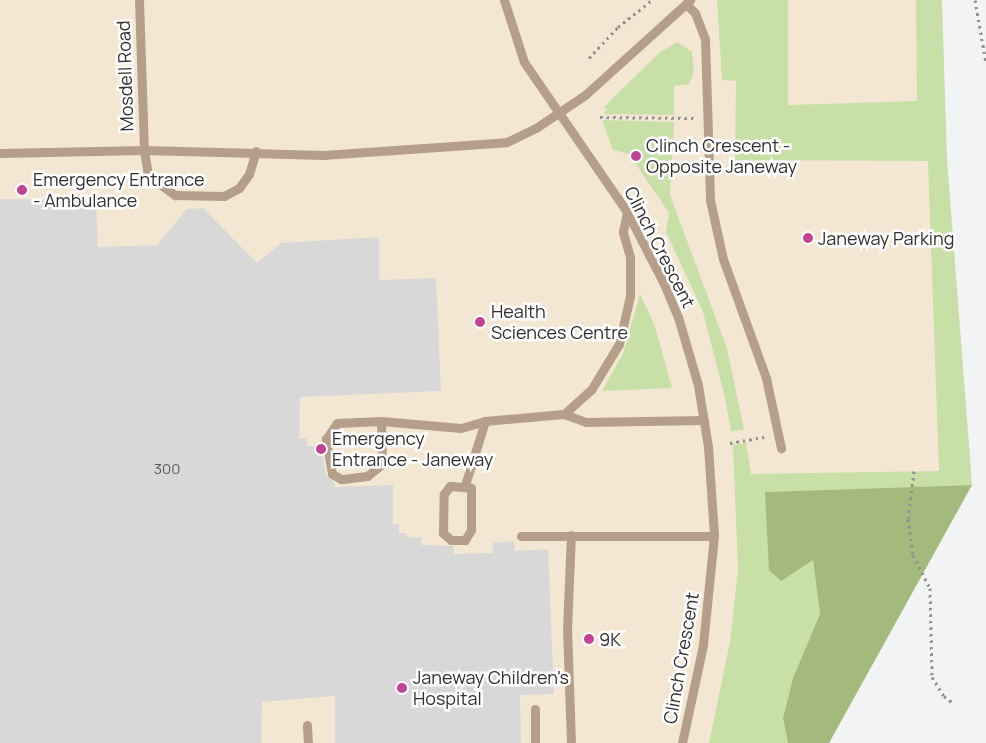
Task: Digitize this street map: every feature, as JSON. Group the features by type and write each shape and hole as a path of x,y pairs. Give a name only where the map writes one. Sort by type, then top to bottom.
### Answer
{"lane":[{"name":"Mosdell Road","path":"139,0 144,150 148,175 160,186 175,195 224,196 239,188 249,174 256,152"},
{"name":"Clinch Crescent","path":"504,0 524,62 626,212 678,317 690,352 704,420 714,536 704,645 682,743"},
{"path":"1,153 144,150 323,154 495,144 518,138 585,95 688,2 695,13 705,39 710,200 724,259 766,378 781,448"},
{"path":"564,414 591,390 618,344 630,296 630,257 623,232 626,212"},
{"path":"381,421 382,464 367,476 341,479 332,474 326,439 337,423 381,421 461,428 485,421 564,414 586,422 704,420"},
{"path":"465,485 485,421"},
{"path":"465,485 472,491 470,534 465,540 451,540 444,534 445,490 450,486 465,485"},
{"path":"571,535 567,629 571,743"},
{"path":"521,536 714,536"},
{"path":"534,709 535,743"},
{"path":"307,726 308,743"}],"path":[{"path":"589,58 618,28 652,0"},
{"path":"975,0 986,63"},
{"path":"600,117 707,118"},
{"path":"730,443 754,438"},
{"path":"914,471 908,519 913,555 930,588 932,677 944,696 953,703"}],"shaded area":[{"name":"Health Sciences Centre","path":"0,0 935,0 972,485 829,743 0,743"}],"green space":[{"path":"717,0 788,0 788,105 917,101 916,0 942,0 947,160 972,485 765,492 813,559 820,614 793,678 783,718 788,743 709,743 730,642 738,569 733,445 746,443 751,474 939,471 928,161 735,160 736,81 722,80"},
{"path":"677,42 692,52 694,72 689,84 674,86 674,115 603,114 607,110 604,107 659,53"},
{"path":"602,120 674,122 670,195 727,348 744,430 731,431 725,398 703,312 666,232 669,213 629,154 613,150"},
{"path":"640,294 655,326 672,388 602,391 623,354"},
{"path":"972,485 829,743 788,743 783,718 793,678 820,614 813,560 781,581 769,570 765,492"}],"building":[{"name":"Health Sciences Centre","path":"0,199 96,200 98,247 157,245 187,209 203,208 257,263 281,243 379,237 379,280 436,278 441,391 300,397 299,438 307,439 307,446 316,446 316,452 322,452 326,475 334,482 335,487 393,485 393,524 399,524 399,533 407,533 407,538 421,537 421,545 453,546 454,554 493,553 493,543 514,541 515,551 548,549 554,694 520,695 521,743 335,743 335,696 262,702 261,743 0,743"}],"place":[{"name":"Clinch Crescent - Opposite Janeway","path":"636,156"},
{"name":"Emergency Entrance - Ambulance","path":"22,190"},
{"name":"Janeway Parking","path":"808,238"},
{"name":"Health Sciences Centre","path":"480,322"},
{"name":"Emergency Entrance - Janeway","path":"321,449"},
{"name":"9K","path":"589,639"},
{"name":"Janeway Children's Hospital","path":"402,688"}]}
